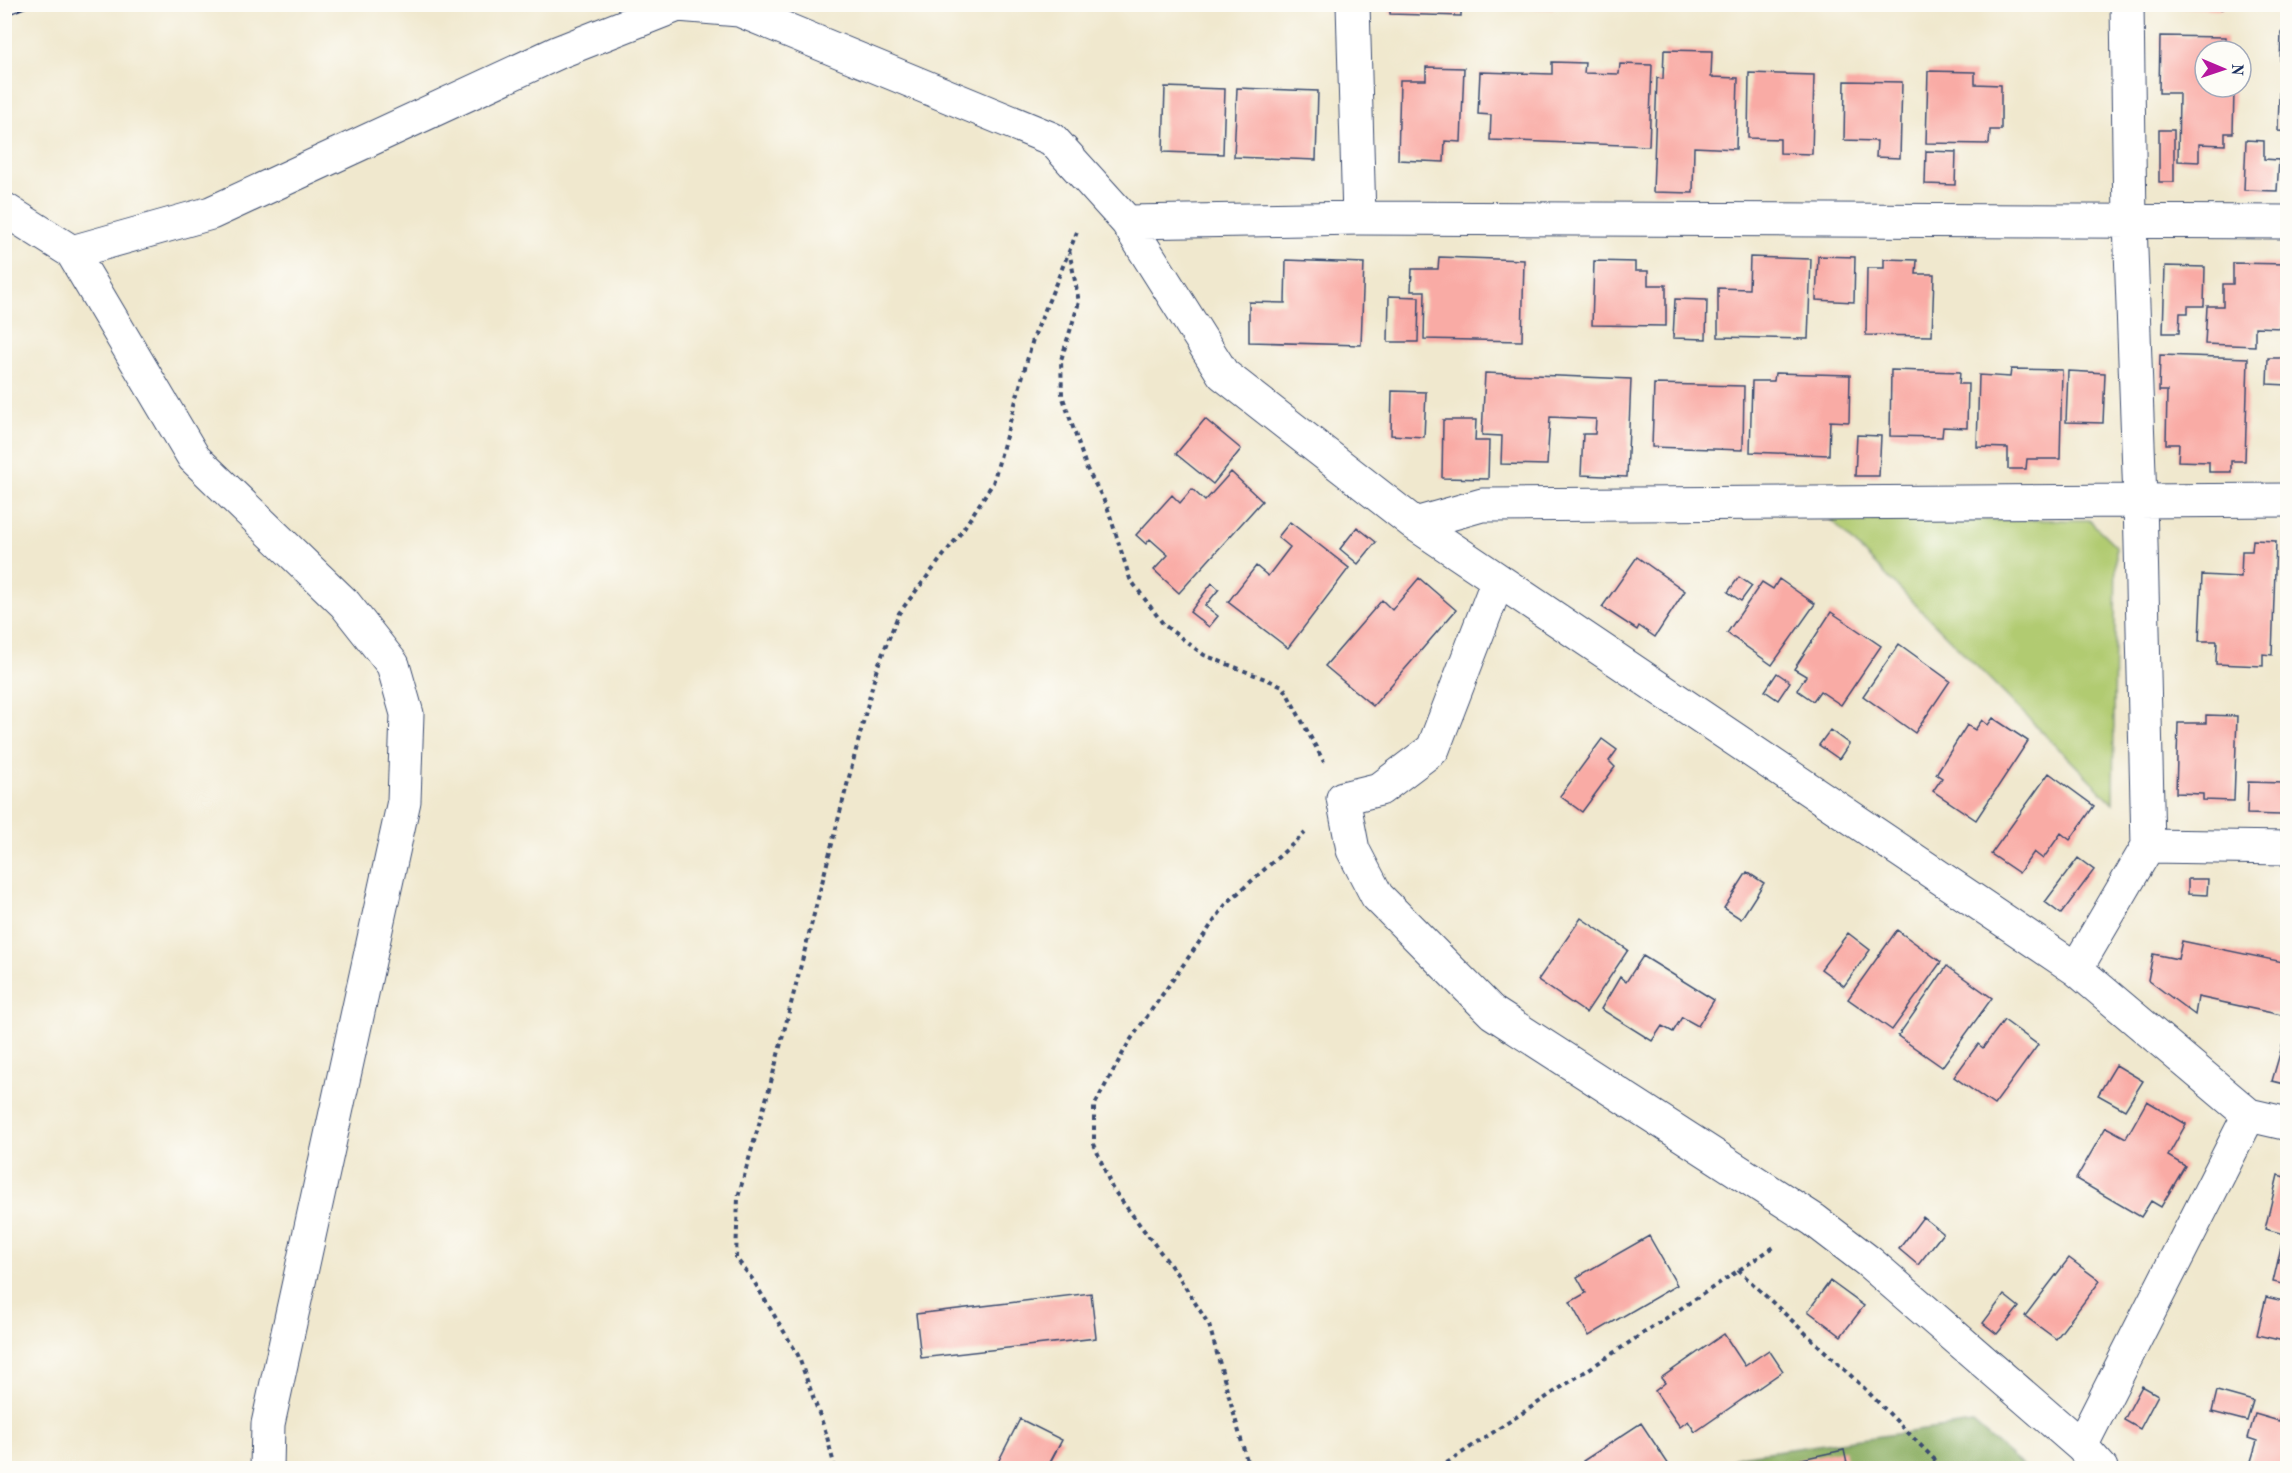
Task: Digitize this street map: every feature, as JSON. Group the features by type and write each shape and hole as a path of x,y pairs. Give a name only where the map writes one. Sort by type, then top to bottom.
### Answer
{"street":[{"path":"1353,4 1359,218"},
{"path":"2076,969 2148,846 2140,500 2130,222 2127,4"},
{"path":"72,252 211,213 559,52 678,5 739,10 1052,139 1127,222 1223,374 1415,524 2076,969 2249,1115 2288,1124"},
{"path":"4,209 72,252 194,458 345,604 393,665 407,714 404,801 268,1424 267,1468"},
{"path":"1127,222 1359,218 2288,222"},
{"path":"1415,524 1482,505 2288,500"},
{"path":"1498,580 1433,749 1380,789 1342,798 1353,849 1377,896 1493,1013 1814,1220 1869,1262 2091,1457 2249,1115"},
{"path":"2148,846 2288,848"}],"path":[{"path":"835,1468 826,1433 798,1355 753,1280 736,1258 738,1197 770,1086 877,668 899,613 960,534 993,483 1033,339 1096,187"},
{"path":"1069,250 1079,302 1061,360 1062,395 1088,469 1107,506 1130,579 1164,625 1204,655 1283,686 1342,798 1226,904 1129,1042 1094,1106 1094,1144 1112,1188 1177,1274 1209,1325 1249,1468"},
{"path":"1439,1468 1814,1220"},
{"path":"1738,1270 1864,1389 1943,1468"}],"green space":[{"path":"1830,519 2089,520 2116,546 2113,803"},
{"path":"1973,1423 2025,1468 1720,1468 1739,1456"}],"building":[{"path":"1390,4 1461,4 1461,16 1390,14"},
{"path":"2179,4 2222,4 2222,9 2179,7"},
{"path":"1473,5 1553,5 1553,9 1473,7"},
{"path":"2281,32 2288,32 2288,132 2278,131"},
{"path":"2160,36 2226,37 2226,39 2193,39 2193,99 2234,99 2233,133 2225,133 2225,145 2199,144 2199,162 2178,161 2179,93 2159,93"},
{"path":"1664,50 1712,51 1711,77 1738,78 1736,149 1694,147 1693,193 1653,192 1657,78 1663,79"},
{"path":"1552,62 1585,63 1584,73 1619,74 1620,64 1652,65 1649,146 1490,140 1491,115 1478,114 1480,72 1552,74"},
{"path":"1426,67 1464,68 1461,142 1445,141 1444,162 1398,160 1400,80 1426,80"},
{"path":"1928,71 1975,72 1975,84 2001,85 2001,130 1990,130 1989,144 1926,143"},
{"path":"1749,73 1814,75 1812,154 1780,153 1780,139 1748,138"},
{"path":"1845,81 1902,82 1900,158 1876,157 1877,141 1844,140"},
{"path":"1165,87 1225,89 1223,154 1163,152"},
{"path":"1237,88 1318,91 1316,160 1234,157"},
{"path":"2159,130 2174,130 2174,182 2159,182"},
{"path":"2246,140 2264,141 2264,159 2279,160 2277,191 2244,190"},
{"path":"1926,151 1956,152 1955,185 1925,184"},
{"path":"1818,256 1855,257 1854,302 1816,300"},
{"path":"1439,257 1524,260 1522,341 1424,339 1425,291 1411,291 1412,269 1438,269"},
{"path":"1750,257 1811,259 1808,339 1718,337 1718,288 1749,289"},
{"path":"1884,259 1917,260 1916,274 1934,274 1932,336 1866,335 1867,268 1884,268"},
{"path":"1286,260 1364,263 1361,345 1249,342 1249,302 1285,303"},
{"path":"1594,261 1635,262 1635,271 1648,271 1648,285 1666,285 1666,326 1592,325"},
{"path":"2233,263 2288,264 2288,299 2283,299 2282,328 2255,327 2255,346 2205,344 2207,306 2223,306 2223,284 2233,284"},
{"path":"2165,266 2205,267 2204,306 2188,306 2188,313 2180,313 2179,333 2163,333"},
{"path":"1389,296 1419,297 1418,342 1388,342"},
{"path":"1675,299 1707,300 1706,339 1673,338"},
{"path":"2160,355 2248,358 2245,461 2231,461 2231,472 2209,472 2209,462 2178,461 2179,444 2166,444 2167,391 2159,391"},
{"path":"2268,358 2288,358 2288,385 2267,384"},
{"path":"2011,369 2062,370 2060,459 2027,459 2026,469 2008,469 2008,448 1977,447 1979,375 2010,377"},
{"path":"1891,370 1960,372 1959,384 1968,384 1967,428 1943,427 1942,437 1890,436"},
{"path":"2068,371 2105,373 2103,423 2066,422"},
{"path":"1485,373 1631,379 1627,477 1581,475 1583,434 1595,434 1596,419 1550,417 1547,465 1501,464 1502,436 1482,435"},
{"path":"1775,373 1850,375 1849,422 1830,421 1829,455 1750,452 1752,381 1774,381"},
{"path":"1654,384 1744,386 1743,450 1652,447"},
{"path":"1392,391 1426,392 1424,437 1391,435"},
{"path":"1205,419 1241,449 1213,484 1176,454"},
{"path":"1443,420 1476,420 1475,441 1489,441 1488,479 1442,478"},
{"path":"1857,435 1881,436 1879,476 1855,476"},
{"path":"1231,472 1262,501 1179,593 1154,570 1168,555 1150,539 1146,544 1136,535 1172,495 1180,503 1192,489 1205,501"},
{"path":"1290,522 1349,568 1288,648 1228,602 1256,566 1268,576 1290,547 1278,537"},
{"path":"2285,522 2288,522 2288,580 2283,580"},
{"path":"1357,527 1376,542 1358,564 1340,549"},
{"path":"2253,540 2276,541 2272,655 2263,654 2263,666 2216,664 2217,641 2199,641 2202,575 2241,577 2242,551 2252,551"},
{"path":"1637,557 1685,591 1655,637 1639,626 1637,630 1602,607"},
{"path":"1739,577 1752,586 1741,601 1728,592"},
{"path":"1419,578 1456,610 1373,706 1325,666 1382,600 1392,610"},
{"path":"1779,579 1815,604 1772,665 1727,633 1762,582 1773,589"},
{"path":"1212,583 1219,589 1205,606 1218,616 1209,627 1190,612"},
{"path":"1831,612 1881,646 1841,705 1820,691 1813,701 1797,690 1806,676 1794,669"},
{"path":"1899,644 1950,681 1915,733 1863,696"},
{"path":"1777,673 1790,682 1778,700 1765,691"},
{"path":"2206,715 2237,716 2234,801 2203,800 2203,794 2176,793 2178,723 2206,723"},
{"path":"1993,718 2028,741 1976,820 1933,791 1942,778 1936,774 1967,725 1975,730 1982,720 1988,725"},
{"path":"1830,730 1849,744 1839,759 1819,745"},
{"path":"1602,739 1617,750 1609,761 1615,767 1582,812 1560,796"},
{"path":"2049,773 2094,806 2070,840 2061,833 2043,859 2034,852 2019,873 1991,854"},
{"path":"2248,782 2283,783 2281,815 2247,814"},
{"path":"2078,858 2094,870 2061,914 2045,902"},
{"path":"1747,872 1764,883 1741,919 1724,908"},
{"path":"2188,879 2208,879 2207,895 2188,894"},
{"path":"1581,918 1628,950 1586,1013 1538,980"},
{"path":"1897,930 1941,962 1892,1030 1848,999"},
{"path":"1848,933 1870,950 1844,986 1821,969"},
{"path":"2182,941 2288,963 2286,1016 2198,997 2195,1015 2148,980 2153,954 2178,959"},
{"path":"1643,956 1714,1000 1698,1026 1682,1017 1673,1032 1662,1026 1652,1041 1601,1009 1620,977 1626,982"},
{"path":"1947,966 1992,998 1942,1067 1898,1036"},
{"path":"2004,1020 2038,1045 1994,1105 1954,1077 1978,1044 1983,1048"},
{"path":"2283,1043 2288,1044 2288,1085 2272,1081"},
{"path":"2116,1065 2143,1081 2125,1110 2098,1095"},
{"path":"2147,1101 2186,1124 2168,1156 2185,1166 2161,1207 2151,1201 2141,1217 2076,1179 2106,1127 2126,1138"},
{"path":"2278,1175 2288,1178 2288,1285 2273,1282 2284,1234 2265,1229"},
{"path":"1923,1217 1943,1233 1918,1265 1899,1249"},
{"path":"1649,1236 1677,1285 1589,1336 1570,1302 1586,1293 1577,1277"},
{"path":"2069,1258 2100,1281 2056,1339 2025,1316"},
{"path":"1830,1281 1864,1306 1841,1336 1808,1311"},
{"path":"1091,1293 1096,1338 921,1358 916,1314"},
{"path":"2004,1295 2019,1307 1997,1334 1983,1323"},
{"path":"2266,1297 2288,1302 2288,1342 2257,1335"},
{"path":"1724,1334 1745,1366 1769,1350 1783,1371 1695,1432 1688,1421 1680,1427 1655,1391 1665,1383 1661,1378"},
{"path":"2142,1386 2158,1395 2140,1429 2124,1420"},
{"path":"2217,1391 2253,1401 2247,1421 2212,1412"},
{"path":"2255,1414 2279,1421 2281,1416 2288,1418 2288,1468 2249,1468 2257,1441 2248,1438"},
{"path":"1020,1419 1062,1440 1047,1468 995,1468"},
{"path":"1641,1423 1671,1468 1588,1468 1583,1461"},
{"path":"1844,1450 1848,1468 1793,1468 1792,1461"}],"railway":[{"path":"4,13 27,4"}]}
